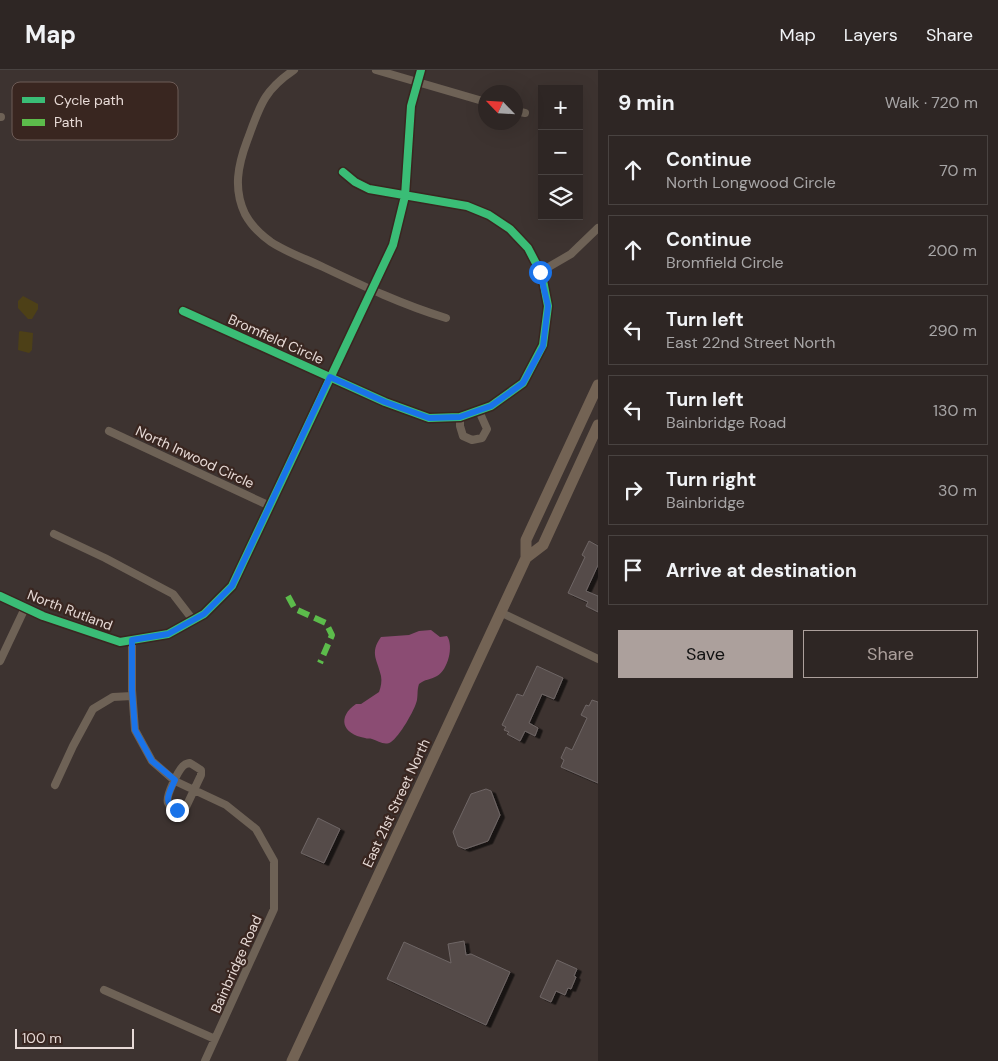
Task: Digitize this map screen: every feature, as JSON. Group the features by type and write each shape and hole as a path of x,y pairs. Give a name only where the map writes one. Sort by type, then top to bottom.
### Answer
{"main road":[{"name":"East 21st Street North","path":"292,1061 502,613 526,558 526,540 598,385"},
{"name":"East 21st Street North","path":"526,558 542,544 598,425"}],"street":[{"path":"294,70 271,88 263,100 240,158 237,185 245,214 254,226 273,243 417,310 446,318"},
{"path":"376,70 478,100"},
{"name":"North Rutland","path":"0,596 43,616 120,642 168,634 204,614 232,586 394,245 405,196 411,106 422,71"},
{"name":"Bromfield Circle","path":"183,311 385,402 429,418 460,417 479,411 491,406 523,383 543,346 548,306 540,272 528,248 510,229 490,215 467,206 369,189 355,182 343,172"},
{"path":"540,272 571,254 598,228"},
{"path":"460,417 463,436 472,440 482,438 487,429 479,411"},
{"name":"North Inwood Circle","path":"109,431 270,506"},
{"path":"54,534 105,558 173,594 193,620"},
{"path":"0,660 25,608"},
{"path":"502,613 598,659"},
{"name":"Bainbridge Road","path":"132,640 132,696 135,730 152,761 175,780 226,805 256,829 274,861 274,909 205,1061"},
{"path":"55,785 93,709 112,698 132,696"},
{"path":"190,763 201,770 201,776 186,807 177,810 168,803 167,796 175,780 185,764 190,763"},
{"path":"104,990 215,1039"}],"shaded area":[{"path":"23,296 38,304 38,309 32,319 28,319 18,308 18,301"},
{"path":"20,331 33,333 32,350 29,353 18,350"},
{"path":"431,630 440,637 447,636 450,646 449,658 441,673 419,684 416,704 398,735 386,744 351,733 345,724 346,714 356,704 361,704 380,690 381,678 375,652 381,637 409,635 419,631"}],"building":[{"path":"589,541 598,546 598,565 586,591 598,596 598,612 586,606 588,602 568,593 585,557 582,555"},
{"path":"537,666 563,678 554,699 542,694 529,723 538,728 535,736 525,731 520,741 507,734 509,732 504,730 506,727 502,725 517,694 523,696"},
{"path":"592,700 598,702 598,783 561,767 564,760 561,758 566,747 572,750 587,718 581,715 586,705 589,706"},
{"path":"486,789 491,791 500,815 488,841 465,849 458,846 453,832 471,794"},
{"path":"318,818 340,829 324,863 301,853"},
{"path":"464,941 466,955 471,954 510,972 486,1025 387,979 404,942 451,963 448,944"},
{"path":"557,960 577,969 574,976 576,977 571,989 568,988 565,995 556,991 551,1002 540,997"}],"marked path":[{"path":"288,596 295,609 326,623 332,635 320,663"}],"cycle path":[{"path":"0,596 43,616 120,642 168,634 204,614 232,586 393,245 405,196 411,106 421,70"},
{"path":"183,311 385,402 429,418 460,417 491,406 523,383 543,345 548,306 542,275 528,248 510,229 489,215 467,206 369,189 355,182 343,172"}],"route":[{"path":"177,810 168,803 167,796 175,780 152,761 135,730 132,690 132,640 168,634 204,614 232,586 330,377 385,402 429,418 460,417 491,406 523,383 543,346 548,306 540,272"}]}
